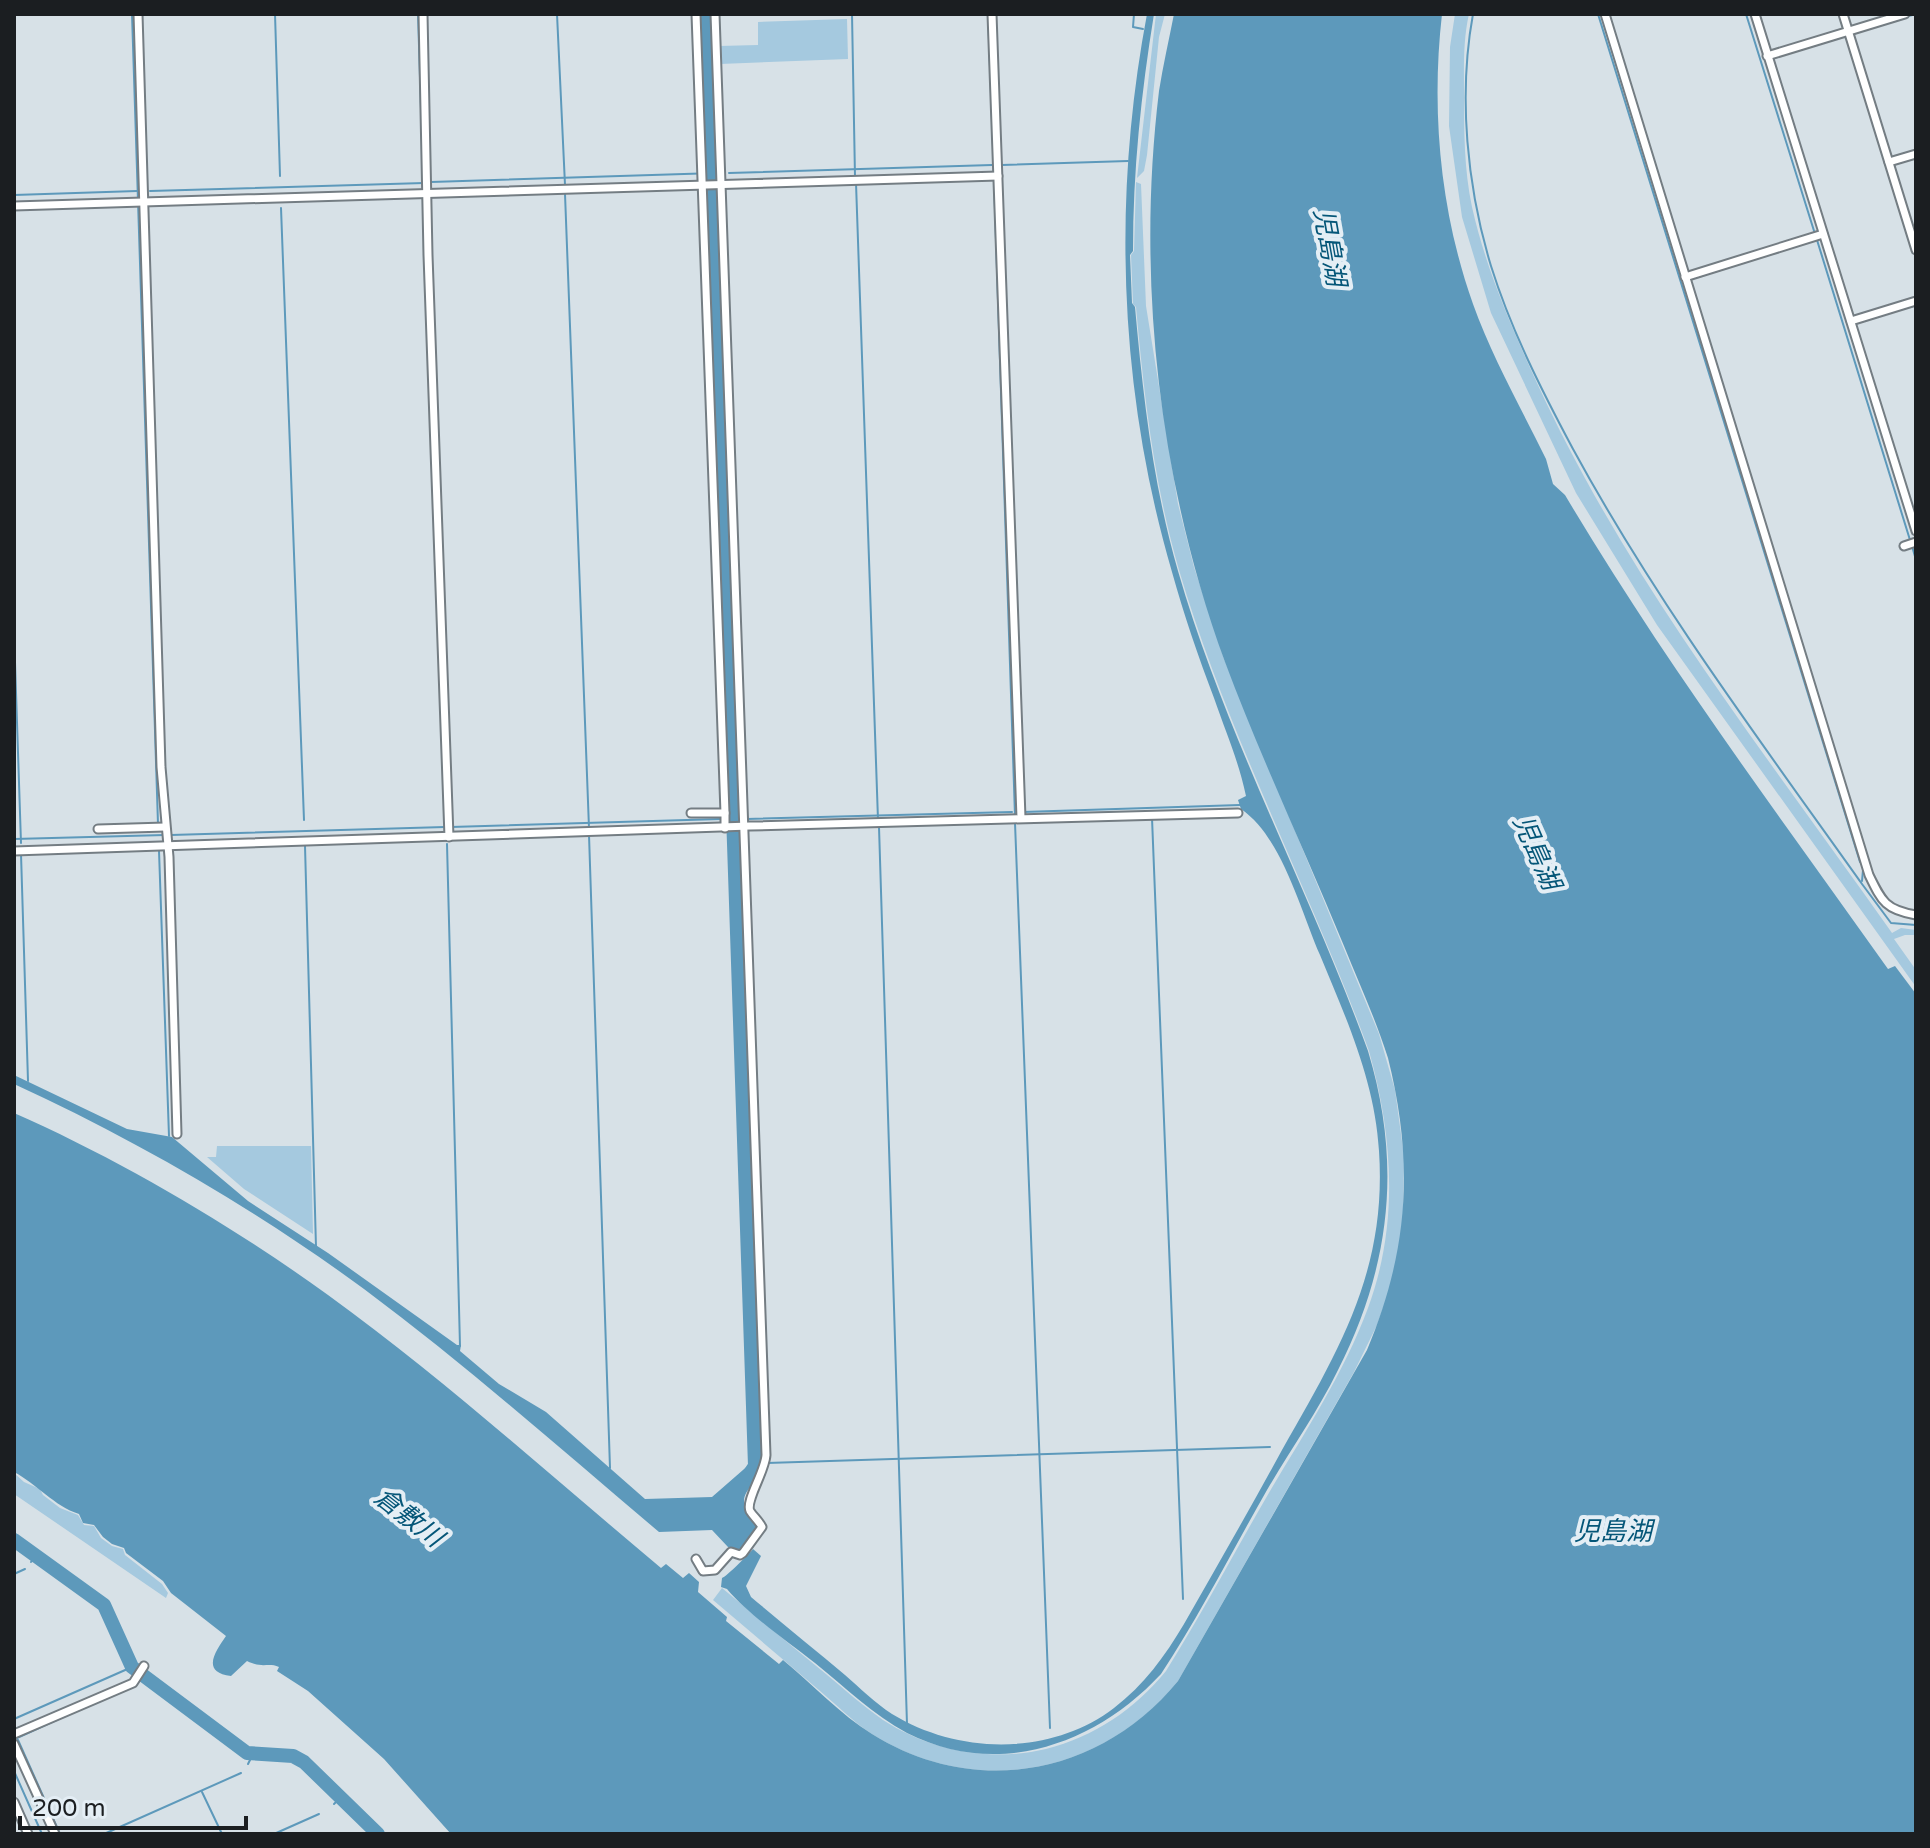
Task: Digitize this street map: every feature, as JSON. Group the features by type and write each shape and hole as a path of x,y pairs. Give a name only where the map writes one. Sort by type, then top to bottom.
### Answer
{"street":[{"path":"138,14 141,202 162,828 177,1134"},
{"path":"423,14 426,189 449,831"},
{"path":"696,14 726,821"},
{"path":"696,1559 703,1571 711,1572 731,1552 743,1553 753,1541 762,1527 748,1504 766,1463 715,14"},
{"path":"992,14 1019,816"},
{"path":"1605,14 1869,875 1886,905 1892,910 1916,915"},
{"path":"1755,14 1818,235 1833,282 1851,321 1916,531"},
{"path":"1843,14 1916,250"},
{"path":"1767,56 1905,14"},
{"path":"1889,162 1916,154"},
{"path":"14,206 703,179 720,184 856,180 996,171"},
{"path":"1685,277 1818,235"},
{"path":"1851,321 1916,301"},
{"path":"691,813 743,823 878,824 1019,816 1238,813"},
{"path":"14,851 305,841 449,831 589,833 726,821"},
{"path":"98,829 162,828"},
{"path":"14,1734 133,1683 144,1666"},
{"path":"14,1744 55,1834"},
{"path":"14,1802 28,1834"}],"shaded area":[{"path":"1156,14 1165,14 1159,37 1147,155 1144,171 1137,178"},
{"path":"1455,14 1469,14 1464,53 1464,121 1472,207 1492,275 1537,383 1613,528 1702,666 1892,933 1901,928 1916,930 1916,935 1894,939 1916,970 1916,987 1657,625 1576,493 1491,313 1462,217 1449,126 1450,47"},
{"path":"847,19 848,59 720,64 719,46 758,45 758,22"},
{"path":"1136,182 1141,184 1146,306 1178,504 1194,567 1224,659 1379,1034 1395,1090 1404,1156 1403,1220 1395,1269 1377,1325 1354,1372 1178,1681 1147,1713 1113,1738 1075,1756 1035,1767 994,1771 953,1766 912,1754 872,1734 713,1600 722,1588 876,1715 901,1731 941,1746 982,1754 1025,1753 1064,1744 1097,1729 1141,1698 1166,1671 1323,1402 1368,1308 1385,1244 1388,1212 1387,1148 1369,1051 1221,692 1170,538 1151,439 1136,307 1133,304 1131,255 1134,251"},
{"path":"217,1146 311,1146 313,1234 244,1189 207,1157 216,1157"},
{"path":"14,1473 24,1482 40,1489 60,1508 78,1515 84,1525 94,1526 101,1538 112,1546 123,1549 125,1555 162,1584 168,1593 166,1598 14,1494"}],"water":[{"path":"1147,14 1154,14 1139,132 1133,251 1130,255 1132,303 1162,506 1178,571 1220,693 1368,1051 1385,1134 1386,1214 1370,1292 1338,1370 1161,1674 1135,1699 1076,1736 1043,1747 1010,1753 976,1753 941,1747 907,1733 882,1718 721,1587 722,1578 753,1549 761,1556 746,1586 751,1597 880,1705 918,1727 975,1743 1004,1744 1034,1742 1089,1724 1135,1690 1169,1647 1322,1378 1355,1308 1367,1272 1379,1194 1376,1125 1358,1050 1279,855 1255,821 1241,809 1238,800 1246,796 1239,770 1186,620 1154,504 1141,434 1126,294 1129,154"},
{"name":"児島湖","path":"1174,14 1442,14 1438,124 1453,233 1473,304 1498,363 1546,459 1553,484 1565,495 1641,617 1763,794 1888,969 1895,966 1916,994 1916,1834 451,1834 384,1759 308,1691 277,1671 279,1667 247,1661 231,1676 216,1670 213,1660 226,1636 171,1593 163,1581 126,1553 124,1548 112,1544 94,1525 83,1523 79,1514 62,1506 14,1472 14,1113 176,1196 328,1295 455,1394 661,1568 666,1564 683,1578 689,1573 699,1582 698,1592 727,1617 726,1621 779,1664 783,1660 860,1726 912,1754 953,1766 994,1771 1035,1767 1075,1756 1112,1738 1147,1713 1178,1681 1367,1350 1392,1277 1403,1206 1404,1170 1402,1133 1388,1058 1225,662 1202,594 1169,452 1152,308 1150,235 1159,91"},
{"path":"14,1075 127,1129 172,1137 248,1201 461,1345 460,1351 499,1384 546,1412 645,1499 712,1497 751,1463 750,1460 759,1459 755,1479 744,1498 749,1514 759,1527 740,1550 728,1547 712,1530 659,1532 513,1408 364,1289 238,1204 150,1152 14,1084"}],"waterway":[{"path":"132,14 158,824"},
{"path":"275,14 280,176"},
{"path":"418,14 423,172"},
{"path":"557,14 565,185"},
{"path":"706,14 755,1466 749,1475"},
{"path":"852,14 855,177"},
{"path":"988,14 994,173"},
{"path":"1134,14 1133,27 1143,29"},
{"path":"1473,14 1468,45 1466,109 1476,205 1499,290 1539,382 1573,449 1639,562 1748,724 1891,923 1916,925"},
{"path":"1598,14 1860,862"},
{"path":"1746,14 1815,234"},
{"path":"1905,17 1916,14"},
{"path":"1002,165 1128,161"},
{"path":"729,173 992,165"},
{"path":"431,182 716,173"},
{"path":"994,179 1015,816"},
{"path":"150,191 424,183"},
{"path":"856,183 878,820"},
{"path":"14,195 137,191"},
{"path":"565,194 589,828"},
{"path":"281,208 304,820"},
{"path":"1817,240 1910,540"},
{"path":"1912,546 1916,560"},
{"path":"436,564 445,831"},
{"path":"14,632 21,843"},
{"path":"1023,812 1240,805"},
{"path":"747,819 1012,812"},
{"path":"1152,818 1183,1599"},
{"path":"451,827 721,819"},
{"path":"727,819 741,819"},
{"path":"1015,823 1050,1728"},
{"path":"171,835 445,827"},
{"path":"879,827 907,1724"},
{"path":"14,839 165,835"},
{"path":"589,835 610,1468"},
{"path":"447,844 460,1346"},
{"path":"305,846 316,1247"},
{"path":"159,851 169,1136"},
{"path":"21,854 28,1081"},
{"path":"1862,881 1863,870"},
{"path":"767,1463 1270,1447"},
{"path":"14,1540 104,1605 132,1667 247,1753 293,1756 304,1762 378,1834"},
{"path":"31,1562 36,1555"},
{"path":"14,1574 25,1569"},
{"path":"14,1719 132,1667"},
{"path":"17,1738 120,1691"},
{"path":"18,1740 60,1834"},
{"path":"248,1764 253,1754"},
{"path":"14,1771 42,1834"},
{"path":"104,1834 241,1773"},
{"path":"202,1792 222,1834"},
{"path":"334,1804 341,1797"},
{"path":"274,1834 319,1814"}],"water label":[{"name":"倉敷川","path":"409,1517"}]}
